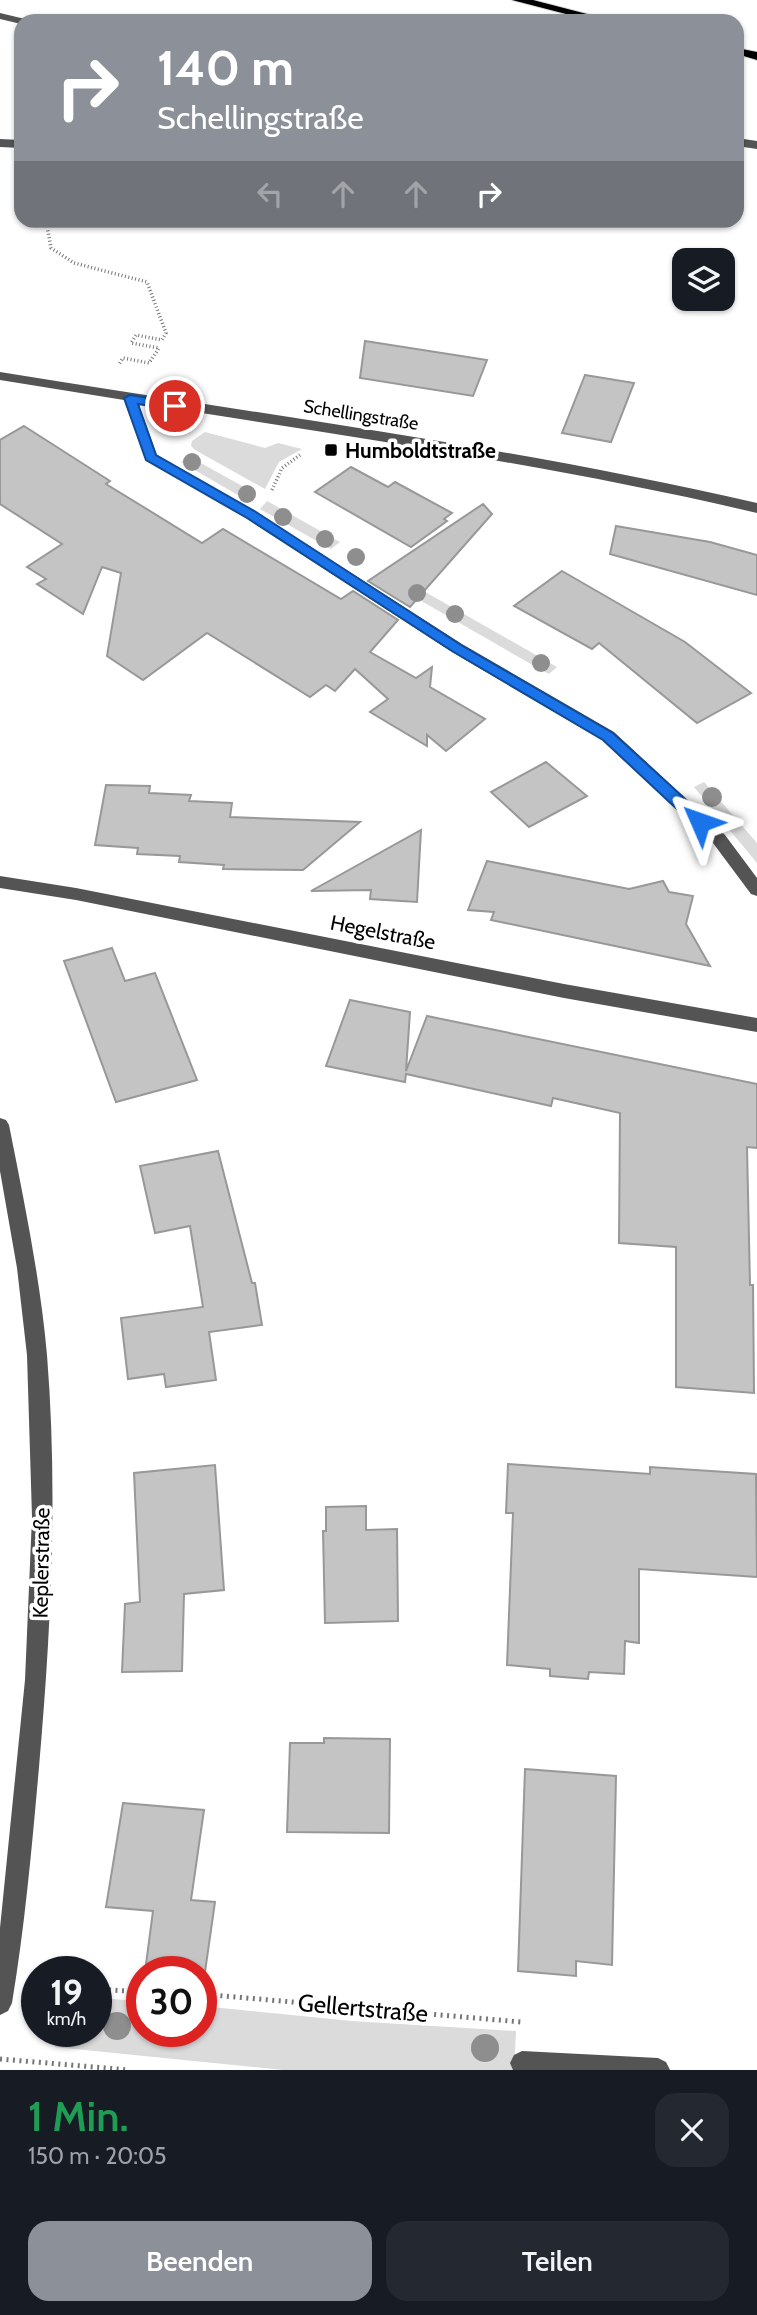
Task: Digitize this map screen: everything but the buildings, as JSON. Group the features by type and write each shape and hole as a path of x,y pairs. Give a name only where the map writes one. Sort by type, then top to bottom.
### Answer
{"main road":[{"path":"518,0 578,14"}],"street":[{"name":"Schellingstraße","path":"0,376 608,475 757,508"},
{"path":"130,398 151,457 251,515 457,648 608,736 719,839 757,890"},
{"name":"Hegelstraße","path":"0,882 76,894 262,932 757,1025"},
{"name":"Keplerstraße","path":"0,1125 19,1221 36,1340 43,1451 42,1599 13,1914 0,2000"},
{"path":"522,2063 658,2070"}],"path":[{"path":"47,228 51,248 74,263 147,282 166,333 162,340 136,335 131,343 159,348 149,363 123,358 100,394"},
{"path":"251,515 274,489 282,468 336,431"},
{"name":"Gellertstraße","path":"217,1995 524,2022"},
{"path":"0,2059 129,2070"}],"shaded area":[{"path":"205,432 265,448 278,443 302,449 279,462 265,489 195,450 191,446 192,441"},
{"path":"190,457 253,492 248,501 181,462"},
{"path":"267,501 340,542 331,549 260,509"},
{"path":"413,585 557,667 549,674 404,591"},
{"path":"704,782 757,843 757,863 694,787"},
{"path":"112,1999 126,2000 126,2047 217,2047 217,2008 352,2021 516,2031 514,2070 283,2070 55,2047 112,2047"}],"place":[{"name":"Humboldtstraße","path":"331,450"}],"route":[{"path":"175,406 130,398 151,457 251,515 457,648 608,736 700,822"}]}
